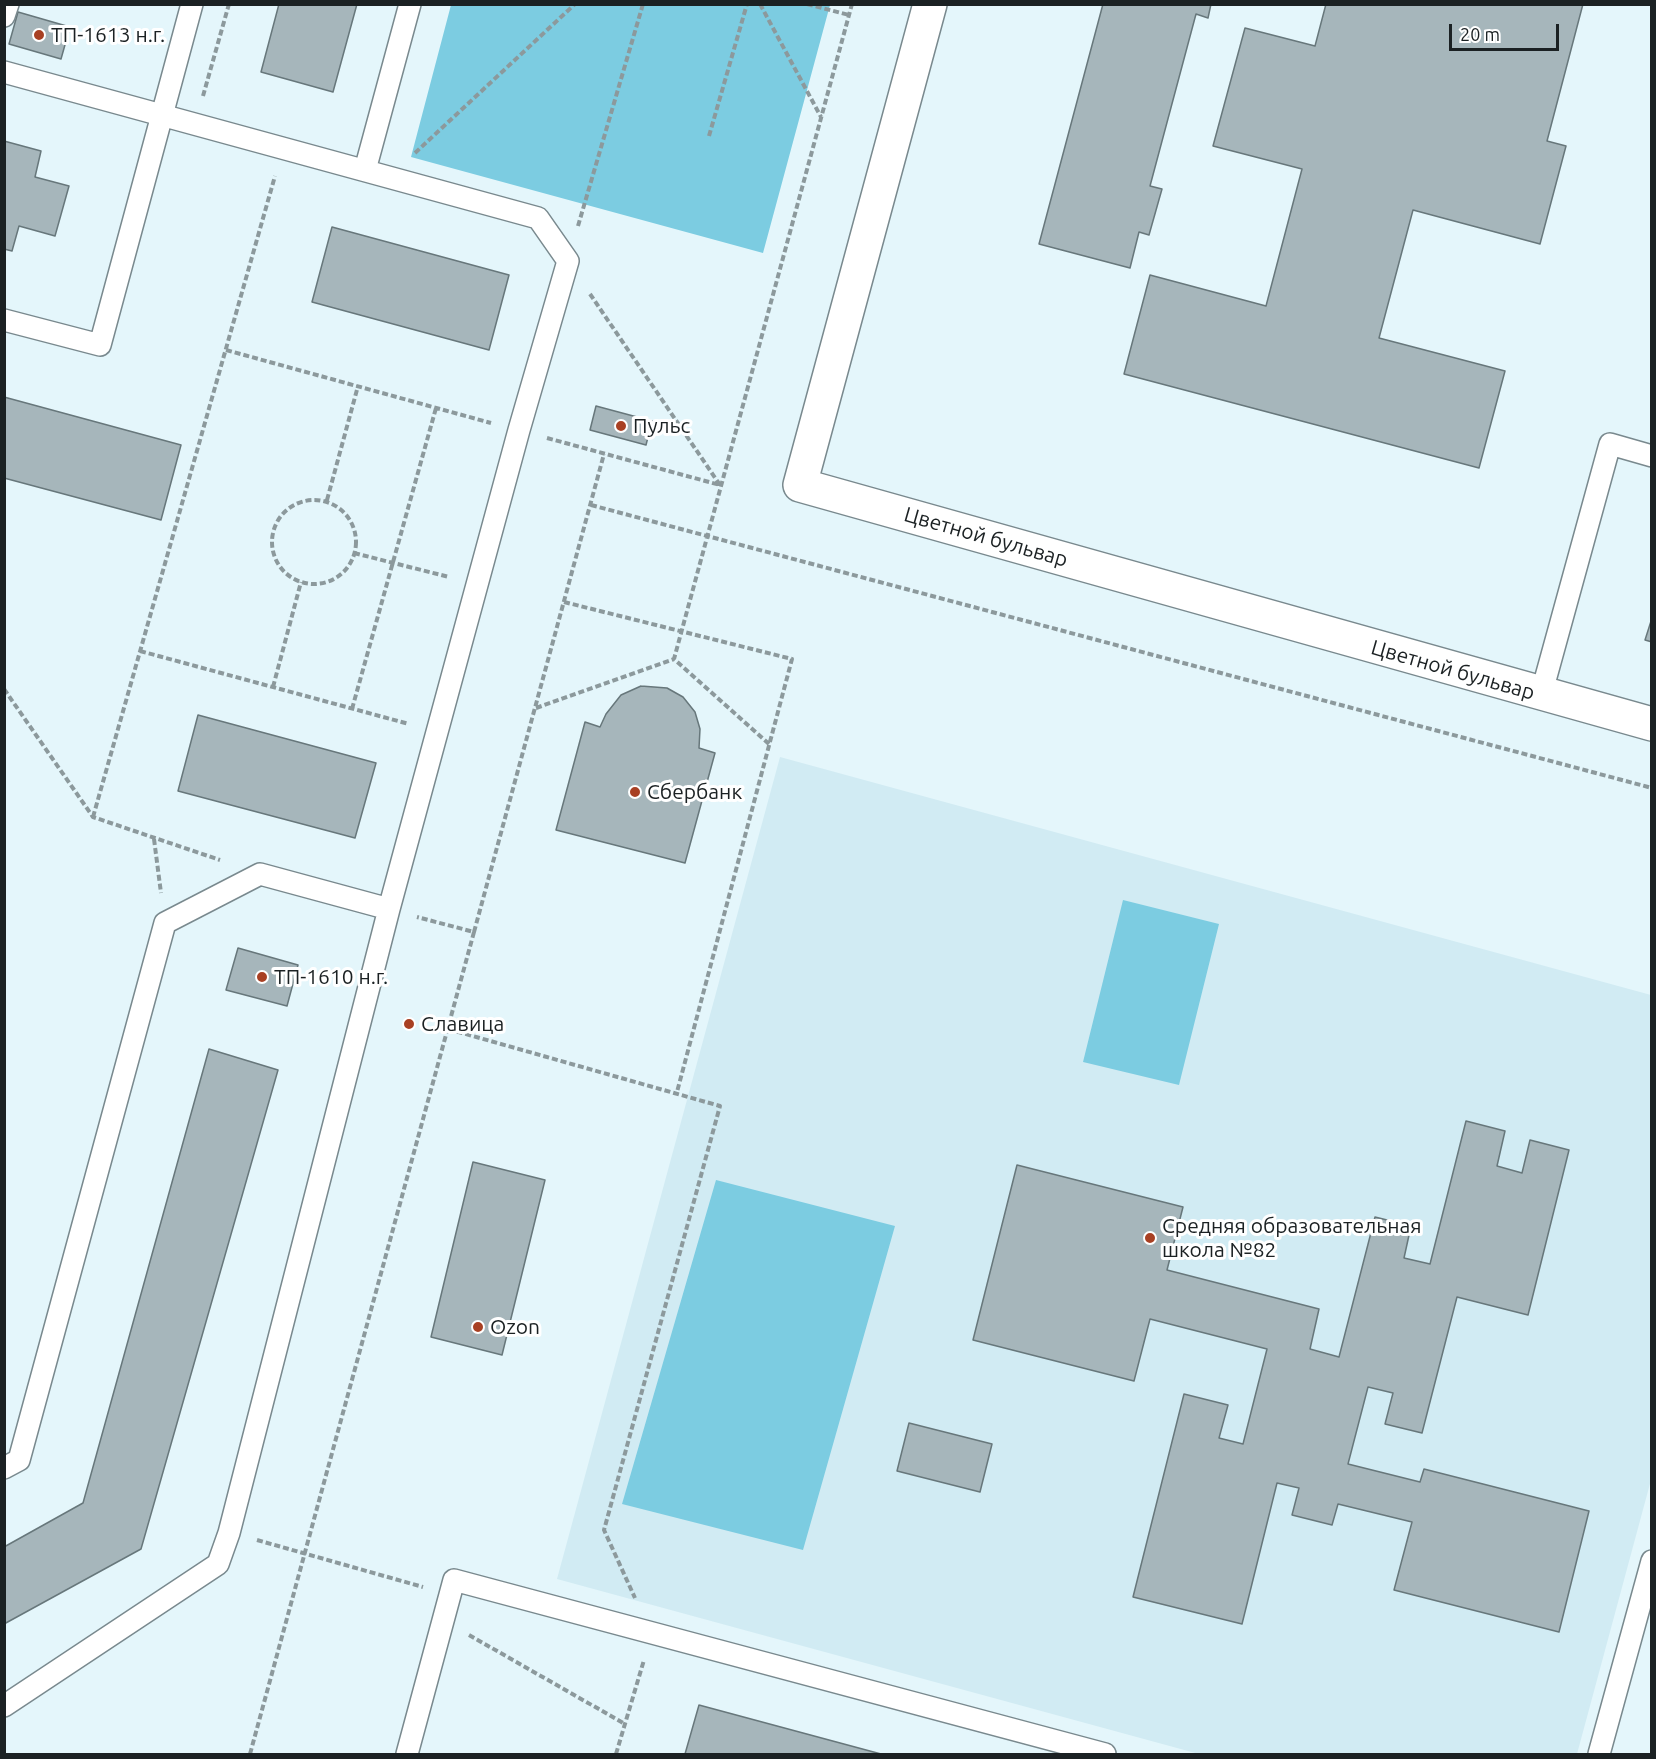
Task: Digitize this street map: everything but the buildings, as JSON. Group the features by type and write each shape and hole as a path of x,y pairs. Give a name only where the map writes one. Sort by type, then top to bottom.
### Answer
{"street":[{"name":"Цветной бульвар","path":"930,4 800,485 1540,695 1652,724"}],"lane":[{"path":"4,16 8,4"},
{"path":"4,320 100,345 192,4"},
{"path":"365,170 410,4"},
{"path":"4,72 538,218 568,261 519,430 479,585 389,909 229,1533 218,1564 4,1706"},
{"path":"1540,695 1610,444 1652,456"},
{"path":"4,1468 19,1461 165,923 260,874 389,909"},
{"path":"1599,1755 1652,1561"},
{"path":"407,1755 454,1580 1105,1755"}],"path":[{"path":"202,100 229,4"},
{"path":"387,176 411,157 575,4"},
{"path":"643,4 568,261 720,485"},
{"path":"709,136 747,4"},
{"path":"760,4 821,117"},
{"path":"807,4 849,15"},
{"path":"674,659 852,4"},
{"path":"93,817 283,147"},
{"path":"226,350 720,485"},
{"path":"327,500 358,386"},
{"path":"352,709 436,408"},
{"path":"250,1755 303,1553 604,454"},
{"path":"327,500 349,518 355,531 354,553 343,572 331,580 316,584 301,582 289,576 276,559 272,537 276,523 285,511 297,503 327,500"},
{"path":"591,506 1652,788"},
{"path":"354,553 479,585"},
{"path":"273,687 301,582"},
{"path":"564,602 792,659 677,1092"},
{"path":"140,651 438,732"},
{"path":"536,708 674,659"},
{"path":"674,659 769,744"},
{"path":"4,689 93,817 260,874"},
{"path":"154,838 165,923"},
{"path":"389,909 474,932"},
{"path":"448,1029 720,1106 604,1530 652,1633 616,1755"},
{"path":"229,1533 450,1595"},
{"path":"444,1621 625,1724"}],"shaded area":[{"path":"451,5 830,5 763,253 411,157"},
{"name":"Средняя образовательная школа №82","path":"780,757 1651,995 1651,1480 1577,1754 1199,1754 557,1579"},
{"path":"1123,900 1219,924 1179,1085 1083,1062"},
{"path":"716,1180 895,1226 803,1550 622,1504"}],"place":[{"name":"ТП-1613 н.г.","path":"39,35"},
{"name":"Пульс","path":"621,426"},
{"name":"Сбербанк","path":"635,792"},
{"name":"ТП-1610 н.г.","path":"262,977"},
{"name":"Славица","path":"409,1024"},
{"name":"Средняя образовательная школа №82","path":"1150,1238"},
{"name":"Ozon","path":"478,1327"}]}
